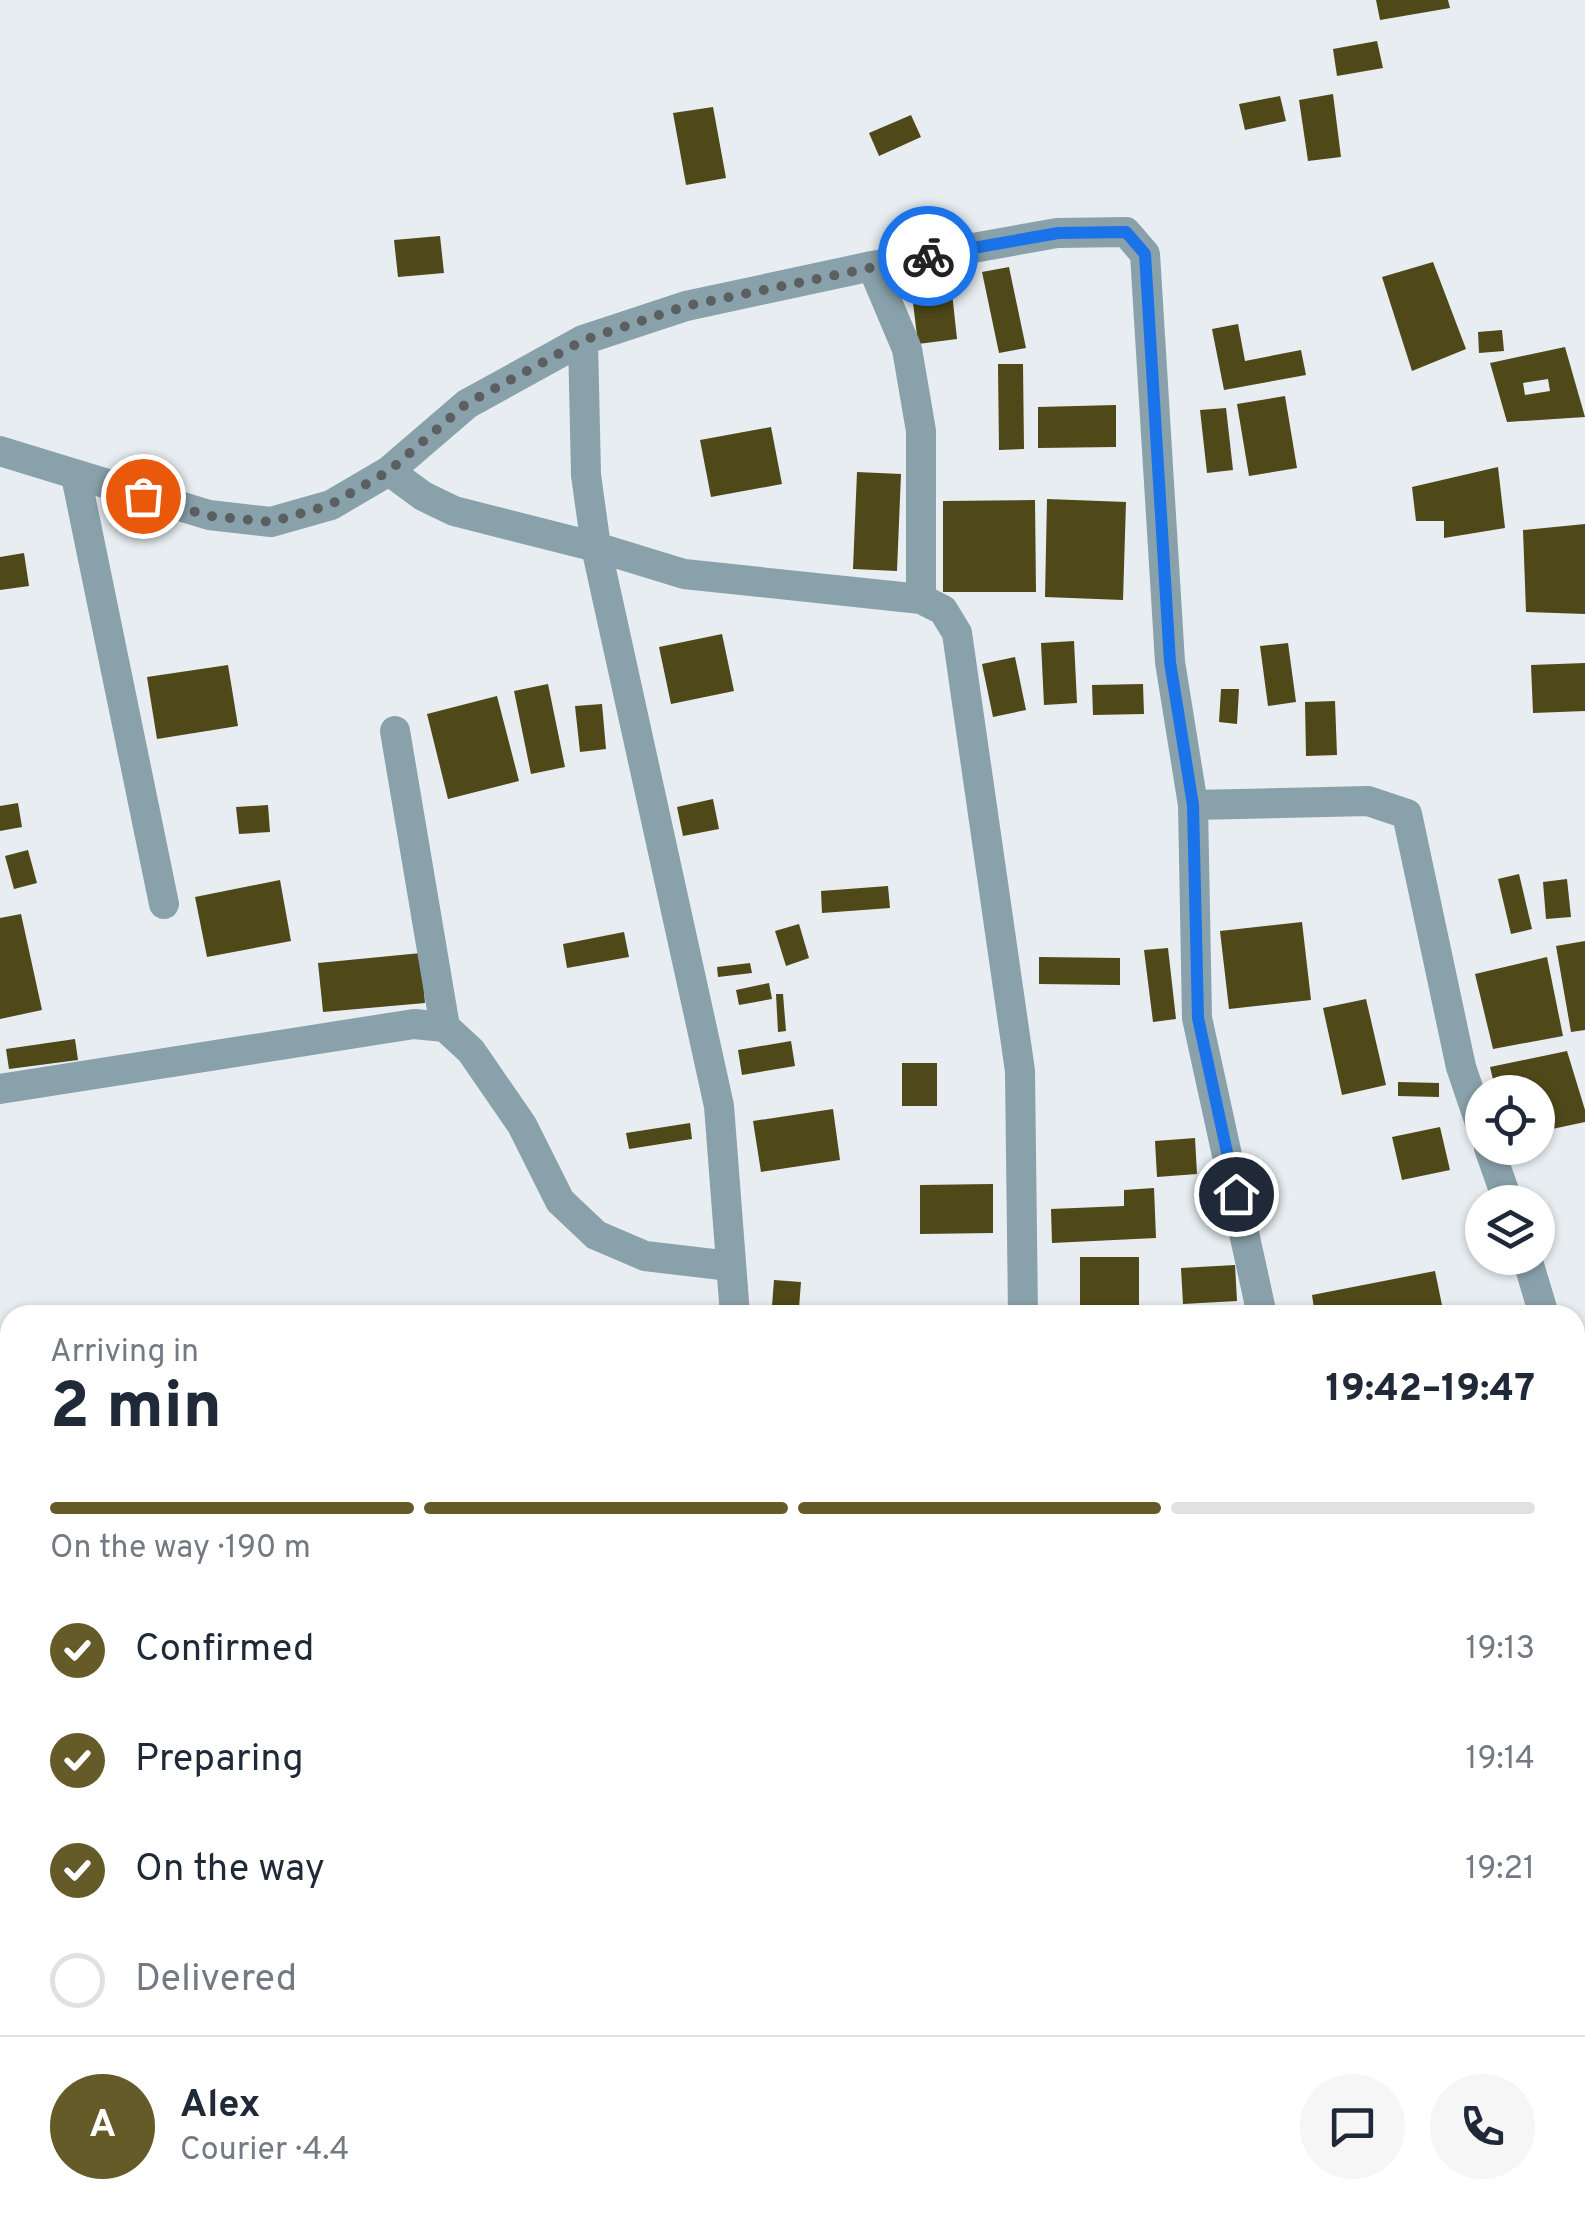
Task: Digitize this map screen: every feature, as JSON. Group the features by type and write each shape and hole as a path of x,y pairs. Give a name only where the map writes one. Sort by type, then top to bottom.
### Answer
{"street":[{"path":"0,452 209,516 271,522 330,505 389,471 466,404 584,340 686,306 872,266 1058,233 1126,232 1145,254 1170,662 1193,805 1198,1018 1260,1305"},
{"path":"872,266 907,349 921,431 921,598"},
{"path":"584,340 586,475 596,547 719,1106 734,1305"},
{"path":"389,471 422,496 454,510 684,574 921,598 942,610 957,633 1020,1071 1023,1305"},
{"path":"76,476 164,904"},
{"path":"395,730 445,1028"},
{"path":"1193,805 1368,800 1407,814 1465,1079"},
{"path":"0,1089 414,1024 445,1028 471,1052 522,1125 560,1200 596,1235 645,1256 730,1266"},
{"path":"1531,1275 1541,1305"}],"building":[{"path":"1376,0 1448,0 1450,8 1380,20"},
{"path":"1377,41 1383,68 1337,76 1333,49"},
{"path":"1333,94 1341,157 1308,161 1299,100"},
{"path":"1280,96 1286,121 1245,130 1239,104"},
{"path":"713,107 726,178 686,185 673,113"},
{"path":"911,115 921,137 879,156 869,133"},
{"path":"440,236 444,273 398,277 394,240"},
{"path":"1433,262 1466,349 1412,371 1382,277"},
{"path":"1009,267 1026,348 999,353 982,272"},
{"path":"950,274 957,339 918,344 910,278"},
{"path":"1238,324 1245,361 1301,350 1306,375 1224,390 1212,329"},
{"path":"1502,330 1504,351 1479,353 1478,332"},
{"path":"1565,347 1585,417 1507,422 1490,363","holes":["1548,379 1550,391 1525,395 1523,383"]},
{"path":"998,364 1023,364 1024,449 999,450"},
{"path":"1285,396 1297,468 1249,476 1237,404"},
{"path":"1116,405 1116,447 1038,448 1038,407"},
{"path":"1226,408 1233,470 1207,473 1200,410"},
{"path":"771,427 782,484 711,497 700,440"},
{"path":"1498,467 1505,528 1444,538 1444,521 1416,521 1412,487"},
{"path":"857,472 901,474 897,571 853,569"},
{"path":"1047,499 1126,502 1123,600 1045,597"},
{"path":"1035,500 1036,592 943,592 943,501"},
{"path":"1585,524 1585,614 1526,612 1523,530"},
{"path":"24,553 29,586 0,590 0,557"},
{"path":"722,634 734,691 671,704 659,647"},
{"path":"1074,641 1077,703 1044,705 1041,643"},
{"path":"1288,643 1296,702 1268,706 1260,646"},
{"path":"1015,657 1026,710 993,717 982,664"},
{"path":"1585,663 1585,711 1533,713 1531,665"},
{"path":"228,665 238,726 157,739 147,677"},
{"path":"548,684 565,767 531,774 514,691"},
{"path":"1143,684 1144,714 1093,715 1092,685"},
{"path":"1221,689 1239,689 1237,724 1219,722"},
{"path":"497,696 519,781 448,799 427,714"},
{"path":"1335,701 1337,755 1306,756 1305,702"},
{"path":"602,704 606,749 580,752 575,706"},
{"path":"713,799 719,829 683,836 677,807"},
{"path":"18,803 22,827 0,831 0,806"},
{"path":"268,805 270,832 239,834 236,807"},
{"path":"28,850 37,883 14,889 5,856"},
{"path":"1519,874 1532,929 1511,934 1498,879"},
{"path":"1567,879 1571,917 1546,919 1543,882"},
{"path":"280,880 291,941 207,957 195,897"},
{"path":"888,886 890,908 822,913 821,891"},
{"path":"21,914 42,1010 0,1019 0,918"},
{"path":"1302,922 1311,1000 1229,1009 1220,931"},
{"path":"799,924 809,958 786,966 775,931"},
{"path":"624,932 629,957 567,968 563,944"},
{"path":"1585,941 1585,1030 1571,1032 1556,946"},
{"path":"1168,948 1176,1019 1153,1022 1144,950"},
{"path":"421,953 425,1003 323,1012 318,963"},
{"path":"1039,957 1120,958 1120,985 1039,984"},
{"path":"1547,957 1563,1036 1493,1049 1475,974"},
{"path":"750,963 752,973 718,977 717,967"},
{"path":"769,983 772,999 739,1005 736,990"},
{"path":"776,994 783,994 786,1031 778,1032"},
{"path":"1366,999 1386,1085 1342,1095 1323,1008"},
{"path":"75,1039 78,1060 9,1069 6,1049"},
{"path":"791,1041 795,1066 742,1075 738,1050"},
{"path":"1567,1051 1585,1122 1555,1128 1555,1075 1492,1075 1490,1067"},
{"path":"902,1063 937,1063 937,1106 902,1106"},
{"path":"1398,1082 1439,1083 1439,1097 1398,1096"},
{"path":"833,1109 840,1160 761,1172 753,1121"},
{"path":"690,1123 692,1139 629,1149 626,1133"},
{"path":"1440,1127 1450,1170 1402,1180 1392,1137"},
{"path":"1195,1138 1197,1174 1157,1177 1155,1141"},
{"path":"993,1184 993,1233 920,1234 920,1185"},
{"path":"1154,1188 1156,1238 1052,1243 1051,1209 1124,1206 1124,1190"},
{"path":"1080,1257 1139,1257 1139,1305 1080,1305"},
{"path":"1235,1265 1237,1301 1183,1304 1181,1268"},
{"path":"1435,1271 1442,1305 1314,1305 1312,1295"},
{"path":"774,1280 801,1282 799,1305 772,1305"}],"way so far":[{"path":"143,496 209,516 271,522 330,505 389,471 466,404 584,340 686,306 928,256"}],"route":[{"path":"928,256 1058,233 1126,232 1145,254 1170,662 1193,805 1198,1018 1236,1194"}]}
